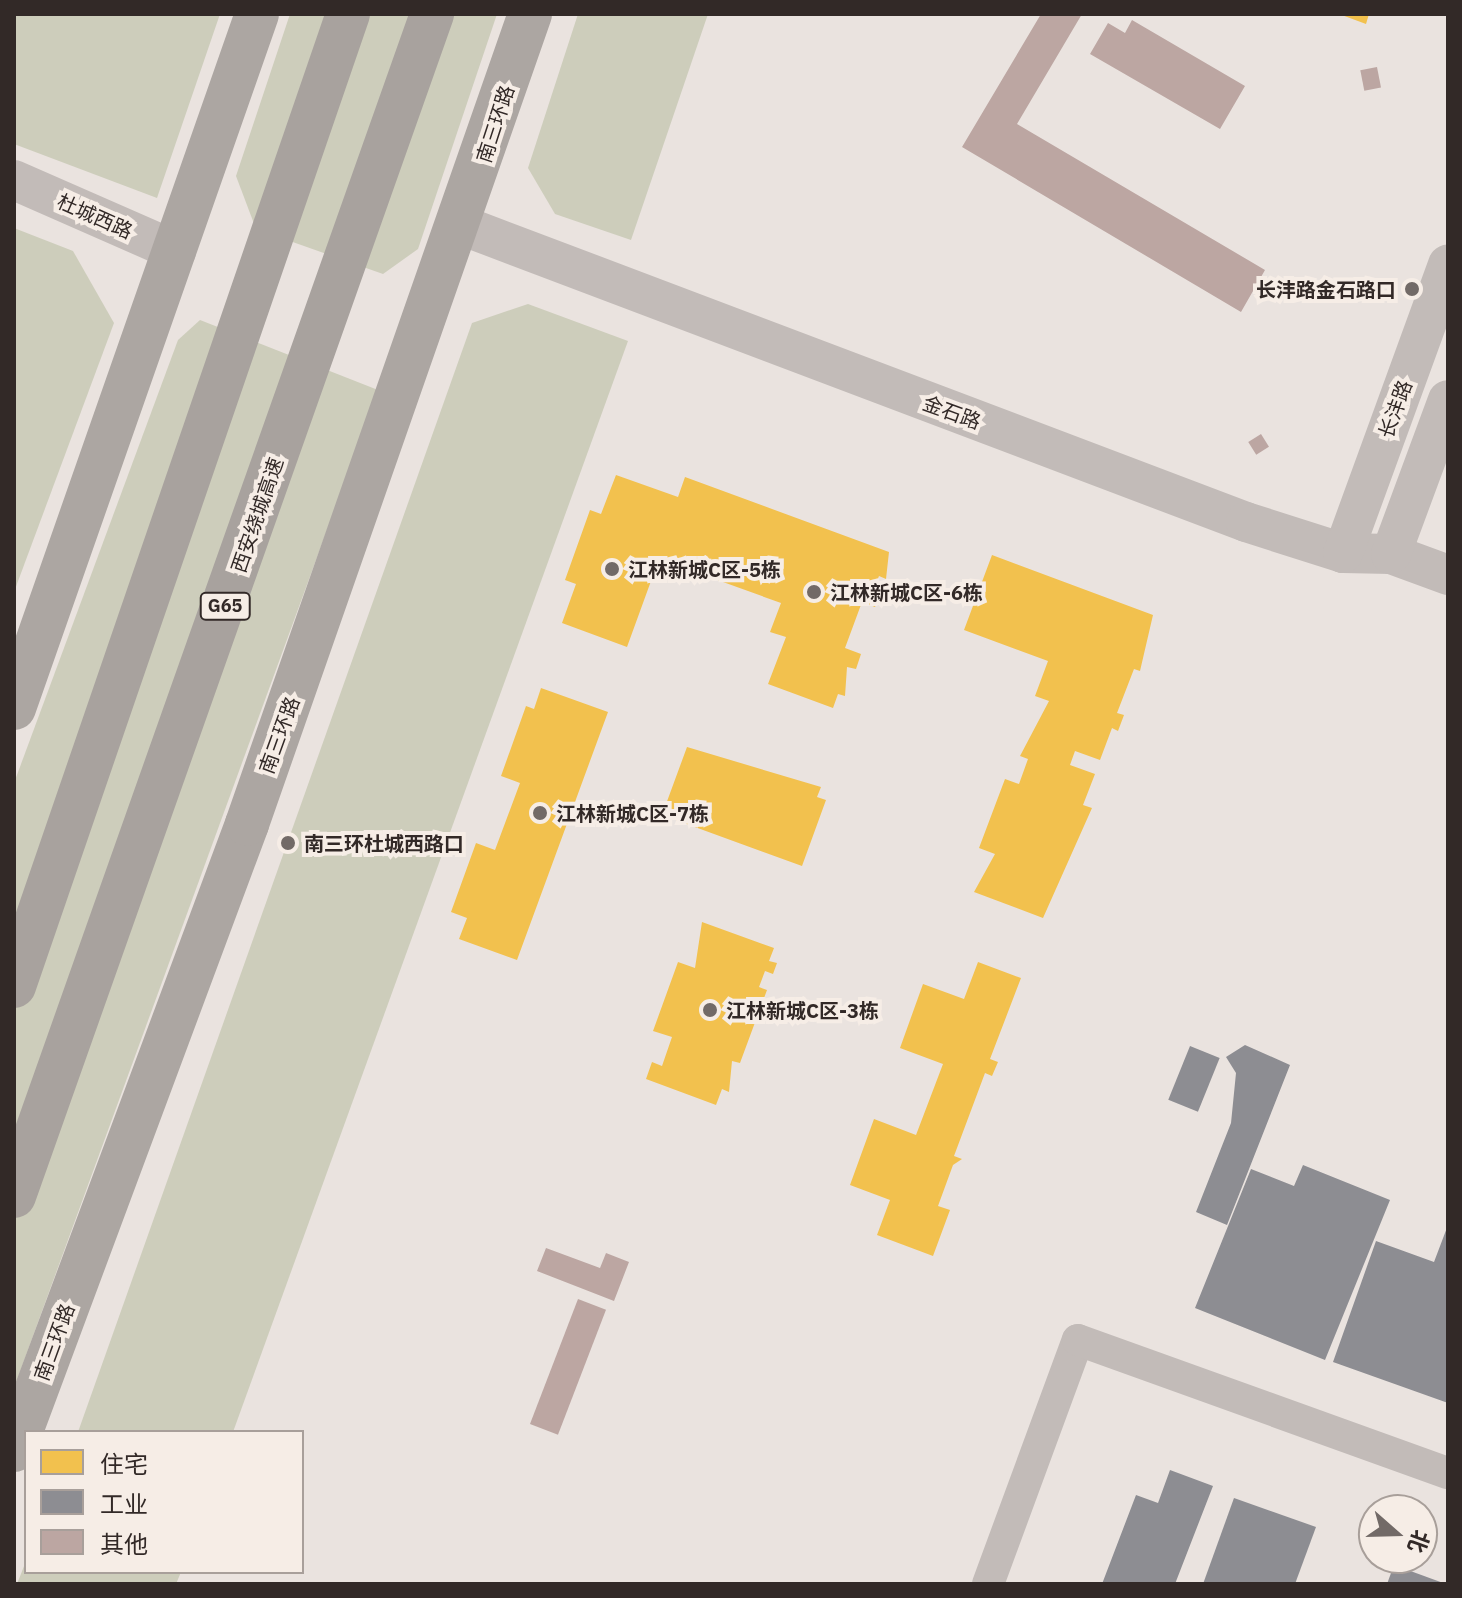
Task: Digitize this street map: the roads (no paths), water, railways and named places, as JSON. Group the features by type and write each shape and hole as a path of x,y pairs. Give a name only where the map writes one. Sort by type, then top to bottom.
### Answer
{"highway":[{"path":"14,708 257,14"},
{"path":"14,986 348,14"},
{"name":"西安绕城高速","path":"14,1196 432,14"},
{"name":"南三环路","path":"14,1450 461,225 530,14"}],"street":[{"name":"杜城西路","path":"14,180 176,251"},
{"name":"金石路","path":"461,225 1343,553 1391,554 1448,575"},
{"name":"长沣路","path":"1343,553 1448,265"},
{"path":"1391,554 1448,400"},
{"path":"988,1584 1078,1340 1448,1473"}],"place":[{"name":"长沣路金石路口","path":"1412,289"},
{"name":"江林新城C区-5栋","path":"612,569"},
{"name":"江林新城C区-6栋","path":"814,592"},
{"name":"江林新城C区-7栋","path":"540,813"},
{"name":"南三环杜城西路口","path":"288,843"},
{"name":"江林新城C区-3栋","path":"710,1010"}]}
